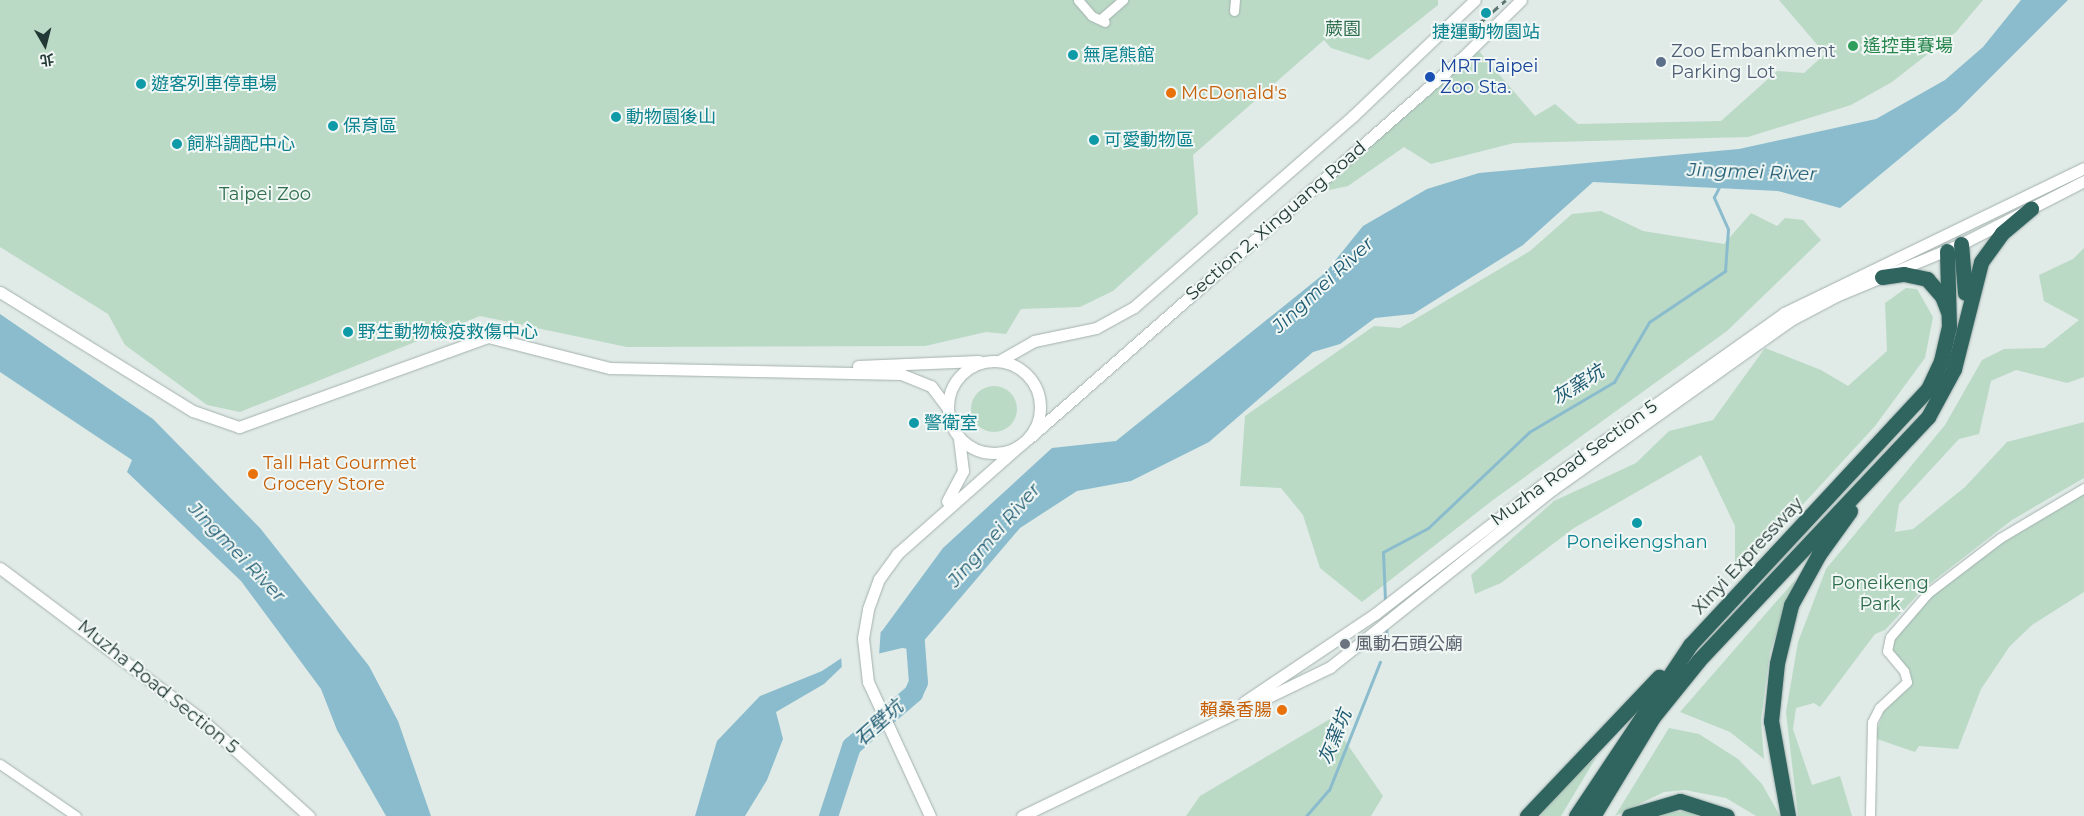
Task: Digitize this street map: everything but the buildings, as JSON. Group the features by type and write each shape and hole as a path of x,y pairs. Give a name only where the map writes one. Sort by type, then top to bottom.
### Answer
{"highway":[{"path":"1956,328 1981,262 2002,233 2031,209"},
{"path":"1956,328 1966,280 1961,244"},
{"path":"1946,251 1956,328"},
{"path":"1882,277 1904,274 1927,279 1942,296 1956,328"},
{"name":"Xinyi Expressway","path":"1593,816 1653,717 1699,660 1913,436 1943,394 1956,328"},
{"name":"Xinyi Expressway","path":"1576,816 1690,645 1911,410 1941,361 1956,328"},
{"path":"1788,816 1771,721 1772,690 1791,605 1819,554 1881,470"},
{"path":"1527,816 1690,645"},
{"path":"1629,816 1680,801 1727,816"}],"street":[{"path":"1078,0 1092,16 1104,20 1123,0"},
{"path":"1234,11 1235,0"},
{"name":"Section 2, Xinguang Road","path":"826,370 902,361 994,361 1034,341 1096,328 1134,307 1353,116 1475,0"},
{"name":"Section 2, Xinguang Road","path":"929,814 880,716 865,669 868,609 879,579 896,554 938,514 1024,442 1463,56 1521,0"},
{"name":"Muzha Road Section 5","path":"1216,722 1368,618 1547,481 1764,326 1831,287 2084,168"},
{"name":"Muzha Road Section 5","path":"1022,816 1315,675 1342,660 1376,629 1553,489 1769,334 1829,299 1946,251 2084,182"},
{"path":"1950,232 1961,244"},
{"path":"1946,251 1950,232"},
{"name":"Section 2, Xinguang Road","path":"0,292 193,411 239,427 488,338 610,368 826,370 916,378 937,391 947,407"},
{"path":"994,361 1018,367 1038,390 1039,420 1024,442 988,453 959,438 947,407 959,376 994,361"},
{"name":"Section 2, Xinguang Road","path":"938,514 962,471 959,438"},
{"path":"1870,816 1872,722 1879,708 1907,682 1887,650 1890,638 1928,593 2000,538 2084,488"},
{"name":"Muzha Road Section 5","path":"0,568 200,718 309,816"},
{"path":"1368,618 1376,629"},
{"path":"1312,656 1315,675"},
{"path":"0,764 76,816"}],"green space":[{"name":"Taipei Zoo","path":"0,0 1438,0 1438,5 1369,60 1331,48 1324,40 1193,155 1198,214 1113,291 1080,307 1021,309 1006,334 986,332 925,346 627,347 480,316 240,412 207,405 125,345 108,314 0,247"},
{"path":"1779,0 1983,0 1956,32 1892,82 1851,105 1748,137 1514,143 1431,164 1404,147 1348,186 1315,193 1477,49 1535,116 1555,104 1578,124 1721,121 1777,71 1804,73 1825,54"},
{"path":"1601,211 1643,231 1724,244 1751,213 1777,226 1785,218 1803,220 1821,240 1727,331 1493,500 1362,602 1320,568 1303,515 1281,488 1240,486 1245,416 1374,326 1400,328 1530,251 1572,214"},
{"name":"Poneikeng Park","path":"2084,248 2084,377 2067,383 2016,370 1991,381 1979,434 1959,439 1899,504 1895,532 1913,529 1965,487 2007,442 2084,422 2084,478 2012,520 1923,589 1885,630 1875,634 1820,707 1814,703 1796,708 1793,729 1812,785 1840,776 1852,816 1798,816 1786,712 1798,642 1826,569 1945,425 1982,360 2004,349 2044,348 2079,320 2044,301 2039,275 2073,259"},
{"path":"1906,288 1917,289 1933,317 1925,358 1875,426 1762,549 1735,563 1735,526 1701,455 1574,528 1501,583 1475,594 1471,575 1554,501 1636,463 1669,431 1713,420 1765,348 1821,370 1848,386 1887,351 1885,303"},
{"path":"989,386 999,386 1013,396 1017,409 1013,422 1007,428 999,432 989,432 975,422 971,414 971,404 981,390"},
{"path":"2084,494 2084,592 2032,625 2010,646 1981,689 1958,749 1919,746 1915,752 1874,738 1885,708 1911,681 1910,671 1891,651 1893,641 1928,599 2004,542"},
{"path":"1796,579 1770,652 1761,720 1764,759 1730,732 1680,712"},
{"path":"1330,719 1383,796 1371,816 1186,816 1200,796"},
{"path":"1669,728 1699,734 1738,759 1762,784 1780,816 1756,816 1726,798 1685,790 1664,792 1615,816"},
{"path":"1597,756 1561,816 1540,816 1563,788"},
{"path":"1686,811 1706,816 1654,816 1659,813"}],"water":[{"name":"Jingmei River","path":"2021,0 2068,0 1957,111 1840,208 1778,191 1593,182 1523,245 1413,314 1375,318 1340,344 1313,352 1209,442 1131,481 1077,491 1020,528 916,650 902,648 848,661 824,684 776,712 783,739 767,780 745,816 695,816 717,741 760,696 822,671 882,631 943,548 1052,448 1116,441 1325,273 1363,226 1427,189 1479,173 1739,149 1876,119 1945,80 1983,47"},
{"name":"Jingmei River","path":"0,314 153,419 260,528 369,666 398,721 431,816 386,816 337,730 321,689 241,581 127,472 132,460 0,372"}],"pier":[{"path":"881,627 879,656 849,663 842,670 841,655"}],"waterway":[{"name":"灰窯坑","path":"1385,600 1383,552 1428,528 1529,432 1614,382 1649,322 1725,271 1728,229 1714,197 1720,185"},
{"name":"灰窯坑","path":"1386,626 1387,647"},
{"name":"石壁坑","path":"828,816 851,746 913,693 918,682 914,630"},
{"name":"灰窯坑","path":"1306,816 1329,790 1380,662"}],"railway":[{"path":"1468,33 1506,0"}],"place":[{"name":"捷運動物園站","path":"1486,13"},
{"name":"遙控車賽場","path":"1853,46"},
{"name":"無尾熊館","path":"1073,55"},
{"name":"Zoo Embankment Parking Lot","path":"1661,62"},
{"name":"MRT Taipei Zoo Sta.","path":"1430,77"},
{"name":"遊客列車停車場","path":"141,84"},
{"name":"McDonald's","path":"1171,93"},
{"name":"動物園後山","path":"616,117"},
{"name":"保育區","path":"333,126"},
{"name":"可愛動物區","path":"1094,140"},
{"name":"飼料調配中心","path":"177,144"},
{"name":"野生動物檢疫救傷中心","path":"348,332"},
{"name":"警衛室","path":"914,423"},
{"name":"Tall Hat Gourmet Grocery Store","path":"253,474"},
{"name":"Poneikengshan","path":"1637,523"},
{"name":"風動石頭公廟","path":"1345,644"},
{"name":"賴桑香腸","path":"1282,710"}],"park label":[{"name":"蕨園","path":"1343,29"}]}
